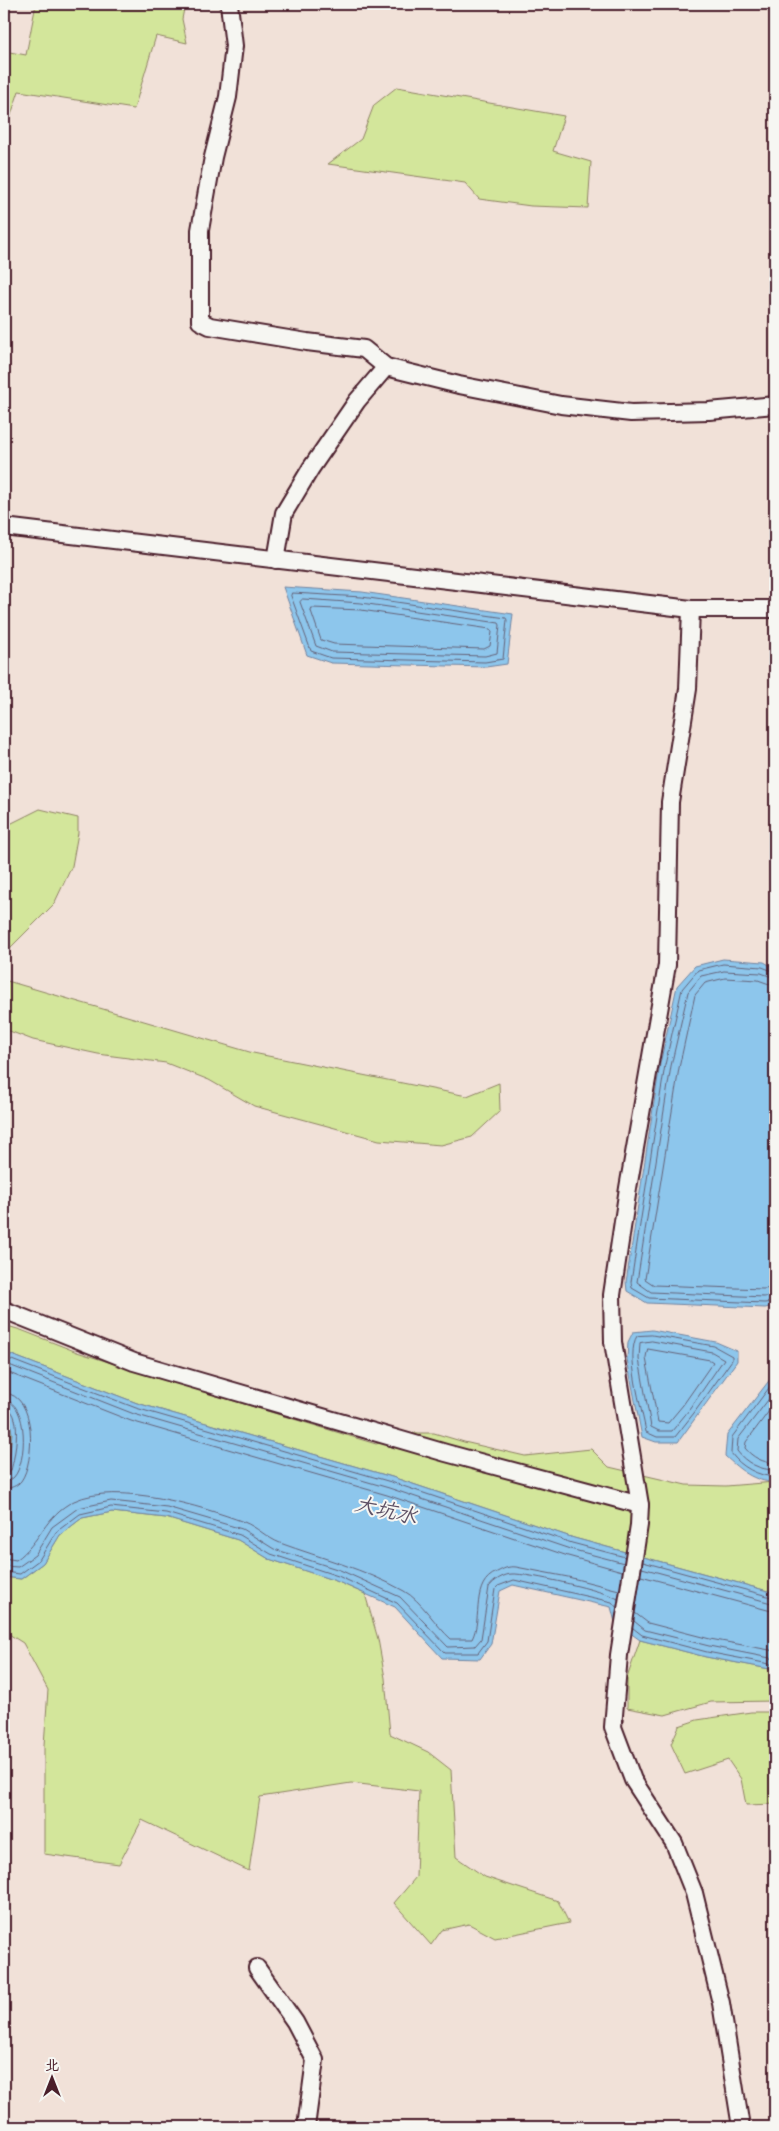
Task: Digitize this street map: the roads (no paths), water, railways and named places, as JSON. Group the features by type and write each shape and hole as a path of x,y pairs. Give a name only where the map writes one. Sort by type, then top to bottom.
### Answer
{"street":[{"path":"229,4 234,46 228,97 200,230 200,320 210,326 306,342 364,349 386,367 459,385 561,405 631,413 709,411 775,405"},
{"path":"276,560 284,513 311,468 357,400 386,367"},
{"path":"4,527 691,609 775,609"},
{"path":"691,609 688,689 670,802 667,965 628,1188 612,1295 612,1342 640,1505 639,1525 619,1655 612,1727 633,1780 674,1842 694,1893 721,2003 741,2127"},
{"path":"4,1310 134,1362 446,1452 640,1505"},
{"path":"257,1968 295,2022 315,2060 306,2127"}],"water":[{"path":"283,587 362,592 513,614 507,664 486,667 331,663 307,655"},
{"path":"723,959 764,962 775,968 775,1306 765,1308 647,1303 627,1291 626,1282 660,1064 677,986 695,966"},
{"path":"652,1330 716,1342 737,1351 737,1361 678,1442 656,1442 642,1437 627,1359 628,1342 633,1332"},
{"name":"大坑水","path":"4,1352 137,1403 392,1477 574,1538 775,1593 775,1670 706,1657 640,1640 615,1622 611,1607 513,1585 500,1591 491,1644 480,1659 442,1658 395,1607 336,1581 269,1559 238,1540 166,1518 112,1512 82,1518 60,1535 43,1563 21,1579 4,1577 4,1477 9,1460 12,1433 9,1415 4,1409"},
{"path":"775,1373 775,1482 760,1480 754,1477 725,1456 727,1435"}]}
